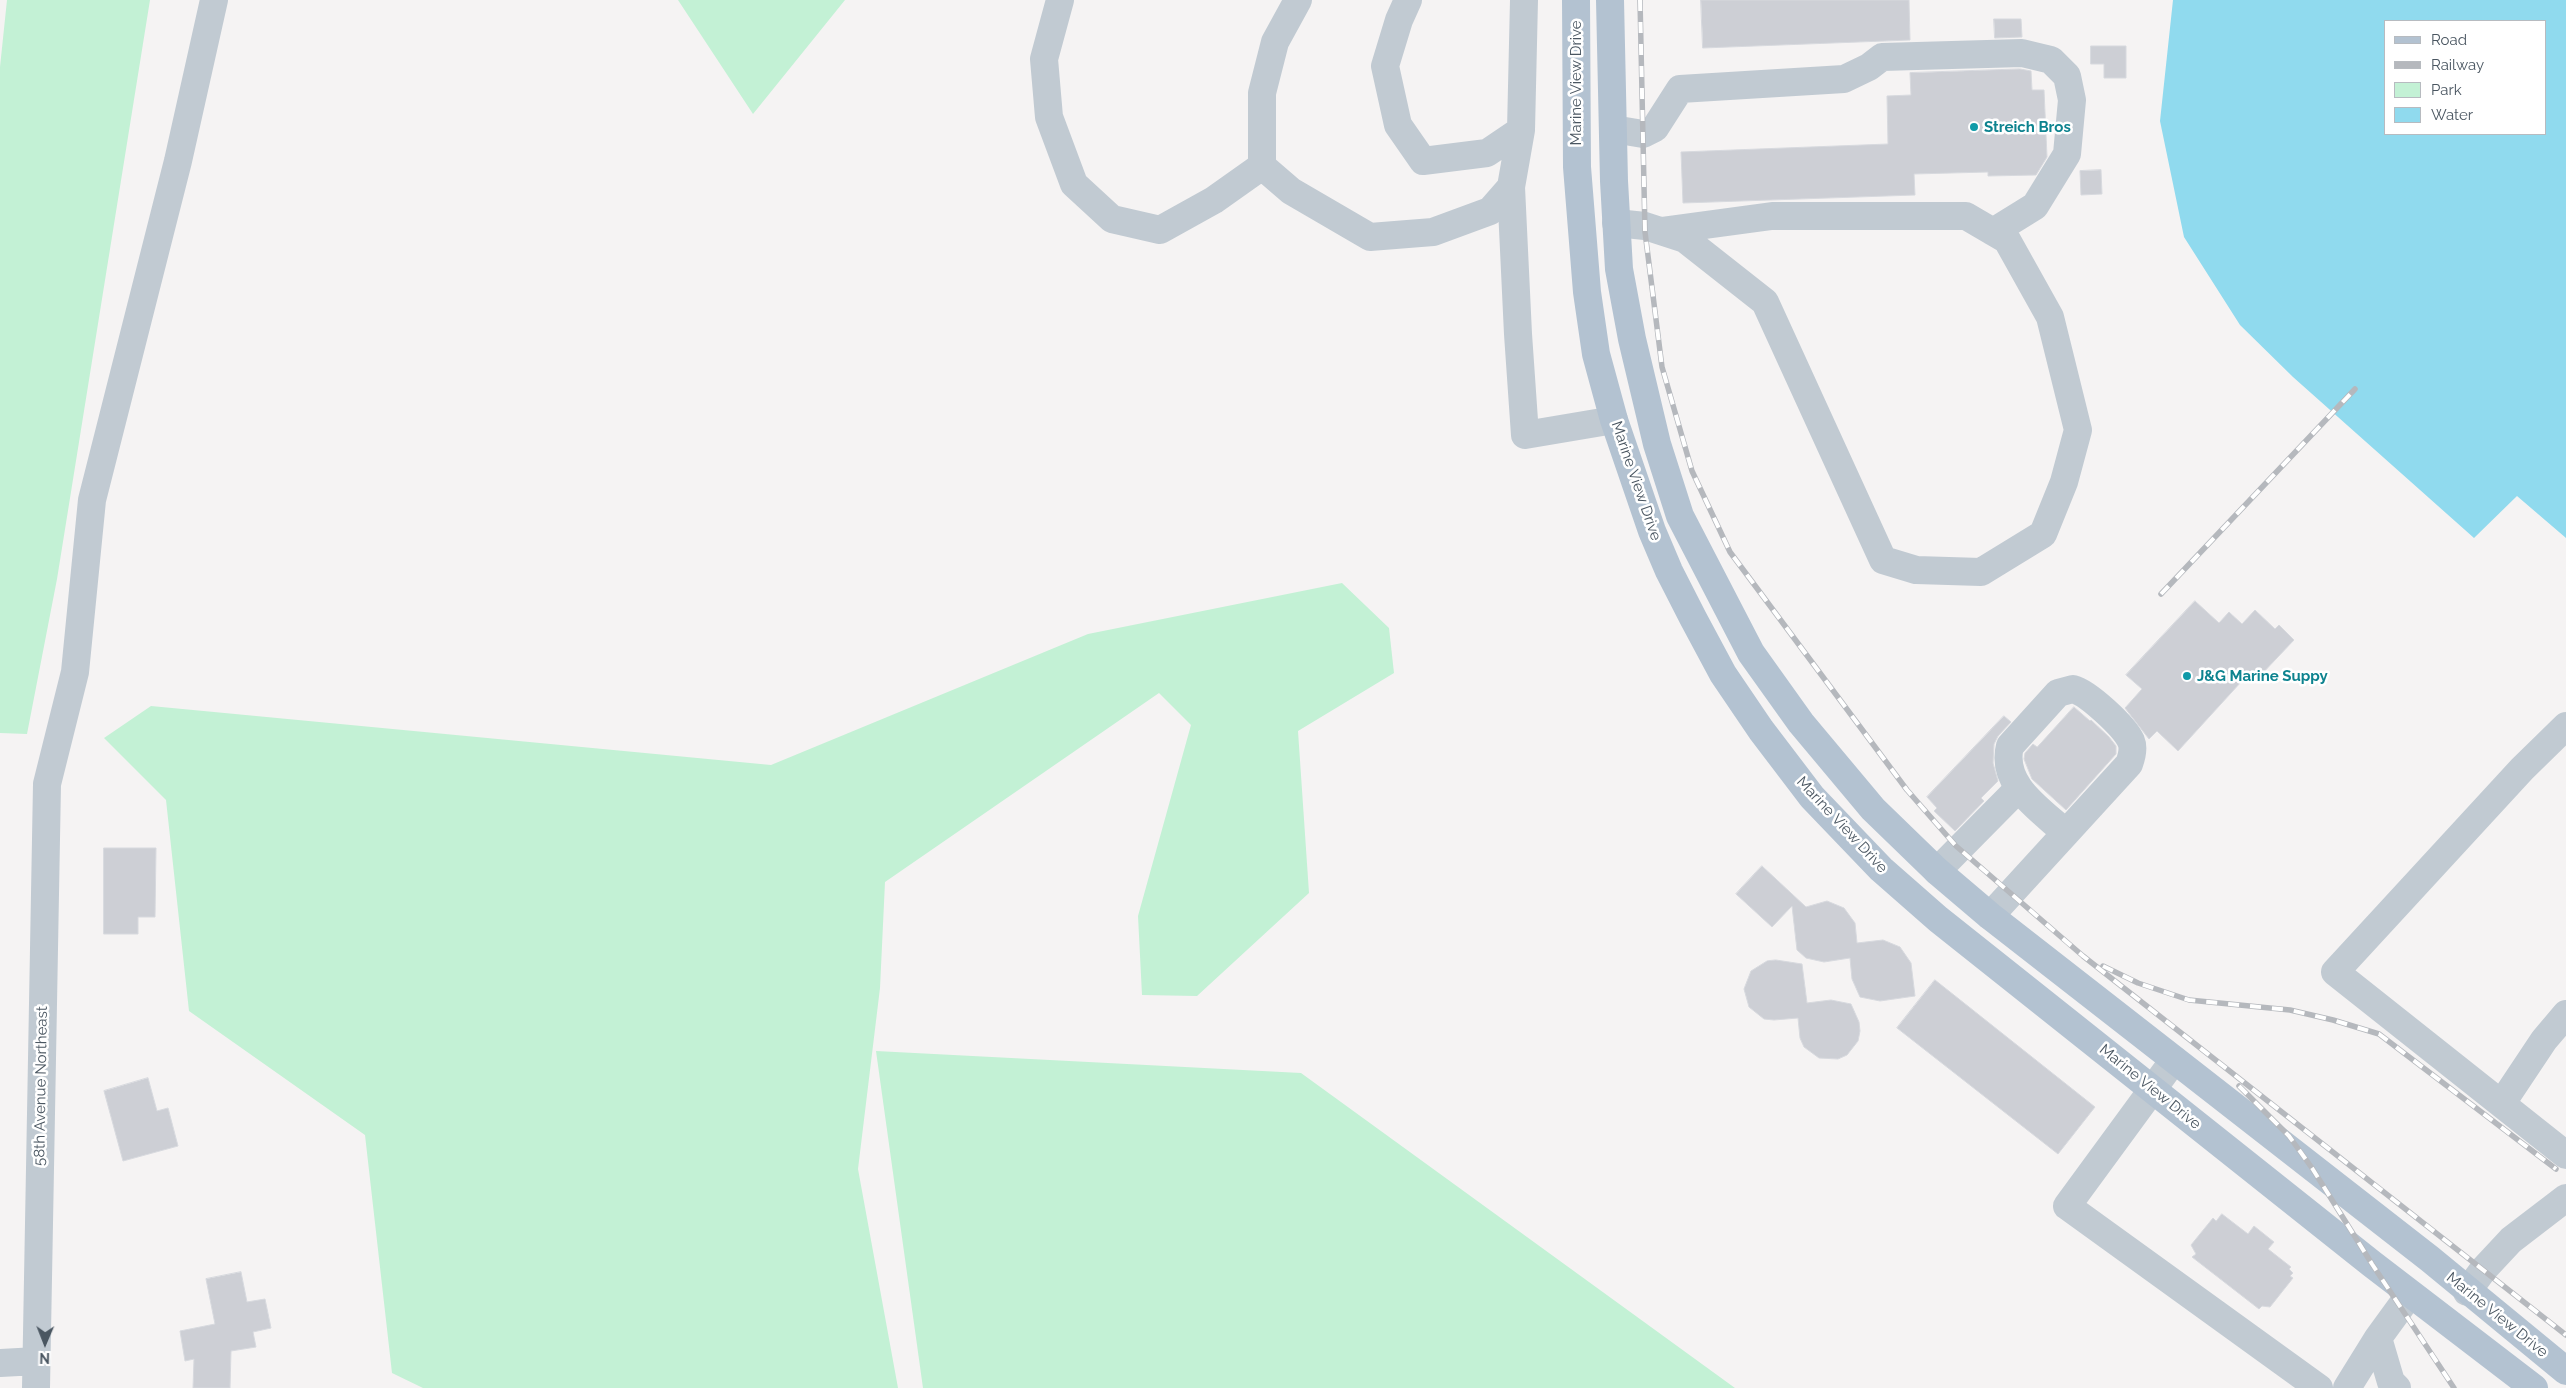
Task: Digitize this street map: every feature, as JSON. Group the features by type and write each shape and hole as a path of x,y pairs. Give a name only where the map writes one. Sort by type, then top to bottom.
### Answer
{"main road":[{"name":"Marine View Drive","path":"1576,0 1577,167 1587,292 1596,354 1614,420 1652,531 1669,571 1723,674 1761,730 1812,797 1881,869 1938,919 2410,1294 2534,1388"},
{"name":"Marine View Drive","path":"1610,0 1619,269 1634,349 1657,444 1680,516 1751,653 1801,723 1874,809 1938,871 1990,916 2430,1259 2467,1292 2566,1371"}],"street":[{"name":"58th Avenue Northeast","path":"36,1388 47,784 75,672 92,500 178,161 214,0"},
{"path":"1060,0 1044,59 1049,117 1074,184 1112,219 1160,230 1214,200 1262,166"},
{"path":"1298,0 1274,42 1262,93 1262,166 1291,191 1370,237 1433,232 1490,211 1511,187"},
{"path":"1408,0 1399,20 1385,66 1398,126 1422,161 1487,153 1521,130"},
{"path":"1524,0 1521,130 1511,187 1518,334 1526,435 1614,420"},
{"path":"1613,129 1643,134 1654,128 1680,89 1844,79 1869,67 1882,57 2022,53 2051,60 2067,76 2072,100 2067,154 2035,206 1993,232"},
{"path":"1616,223 1645,226 1685,239 1765,302 1883,560 1916,570 1981,572 2043,534 2064,482 2078,430 2050,317 2007,240 1966,216 1772,216 1661,231"},
{"path":"1990,916 2066,833 2129,764 2133,754 2132,742 2125,731 2080,691 2073,689 2058,693 2010,746 2009,764 2018,789 2066,833"},
{"path":"2566,726 2522,769 2335,972 2502,1102 2566,1155"},
{"path":"1938,871 2018,789"},
{"path":"2502,1102 2544,1040 2566,1014"},
{"path":"2174,1060 2068,1206 2319,1388"},
{"path":"2467,1292 2511,1240 2566,1198"},
{"path":"2348,1388 2378,1338 2410,1294"},
{"path":"2378,1338 2391,1382 2396,1388"},
{"path":"0,1363 37,1361"}],"green space":[{"path":"7,0 150,0 57,579 27,734 0,733 0,67"},
{"path":"678,0 845,0 753,114"},
{"path":"1342,583 1389,628 1394,673 1298,731 1309,893 1197,996 1142,995 1138,916 1191,725 1159,693 885,882 880,988 858,1169 898,1388 423,1388 392,1373 365,1135 189,1011 166,800 104,738 151,706 771,765 1088,634"},
{"path":"876,1051 1301,1073 1735,1388 923,1388"}],"water":[{"path":"2173,0 2566,0 2566,538 2517,496 2474,538 2293,377 2240,325 2184,237 2160,121"}],"building":[{"path":"1701,0 1909,0 1910,40 1703,48"},
{"path":"1994,19 2021,19 2022,37 1995,38"},
{"path":"2091,46 2126,46 2126,78 2104,78 2104,64 2091,64"},
{"name":"Streich Bros","path":"2020,69 2031,71 2032,90 2044,90 2047,157 2036,175 1988,176 1988,172 1914,174 1915,195 1683,203 1681,152 1888,144 1887,96 1911,95 1910,73"},
{"path":"2101,170 2102,194 2081,195 2080,171"},
{"name":"J&G Marine Suppy","path":"2195,601 2219,623 2229,612 2242,624 2255,610 2275,629 2279,625 2294,640 2259,677 2252,670 2178,751 2157,731 2149,739 2125,708 2142,689 2126,675"},
{"path":"2074,707 2109,737 2116,746 2116,754 2066,810 2032,779 2024,759 2025,753 2033,744 2037,747"},
{"path":"2004,716 2011,722 1998,736 1994,744 1993,763 1998,781 1981,798 1984,801 1955,831 1934,811 1937,808 1927,797"},
{"path":"104,848 156,848 155,917 138,917 138,934 104,934"},
{"path":"1762,866 1806,907 1827,901 1844,908 1855,923 1857,943 1883,940 1900,947 1911,963 1915,996 1880,1001 1860,997 1852,979 1850,958 1824,962 1806,958 1797,950 1792,906 1772,927 1736,894"},
{"path":"1776,960 1802,964 1807,1003 1831,1000 1851,1004 1859,1022 1860,1031 1858,1041 1847,1055 1838,1059 1819,1058 1804,1047 1800,1038 1798,1018 1764,1019 1749,1007 1744,989 1751,971 1767,961"},
{"path":"1935,980 2095,1107 2058,1154 1897,1028"},
{"path":"148,1078 157,1111 168,1108 178,1146 123,1161 104,1091"},
{"path":"2222,1214 2248,1234 2254,1226 2274,1242 2268,1249 2291,1267 2289,1269 2293,1273 2290,1276 2293,1278 2270,1307 2262,1306 2259,1309 2192,1257 2196,1254 2191,1245 2213,1218 2216,1221"},
{"path":"241,1272 247,1302 265,1299 271,1328 253,1332 256,1347 231,1351 230,1388 193,1388 194,1359 185,1361 180,1331 215,1324 206,1279"}],"railway":[{"path":"1640,0 1645,232 1662,367 1692,471 1730,552 1907,790 1956,846 2083,956 2566,1335"},
{"path":"2161,594 2355,389"},
{"path":"2103,966 2138,983 2189,1000 2290,1010 2333,1020 2379,1034 2556,1169"},
{"path":"2239,1086 2289,1136 2312,1168 2372,1264 2454,1388"}],"place":[{"name":"Streich Bros","path":"1974,127"},
{"name":"J&G Marine Suppy","path":"2187,676"}]}
